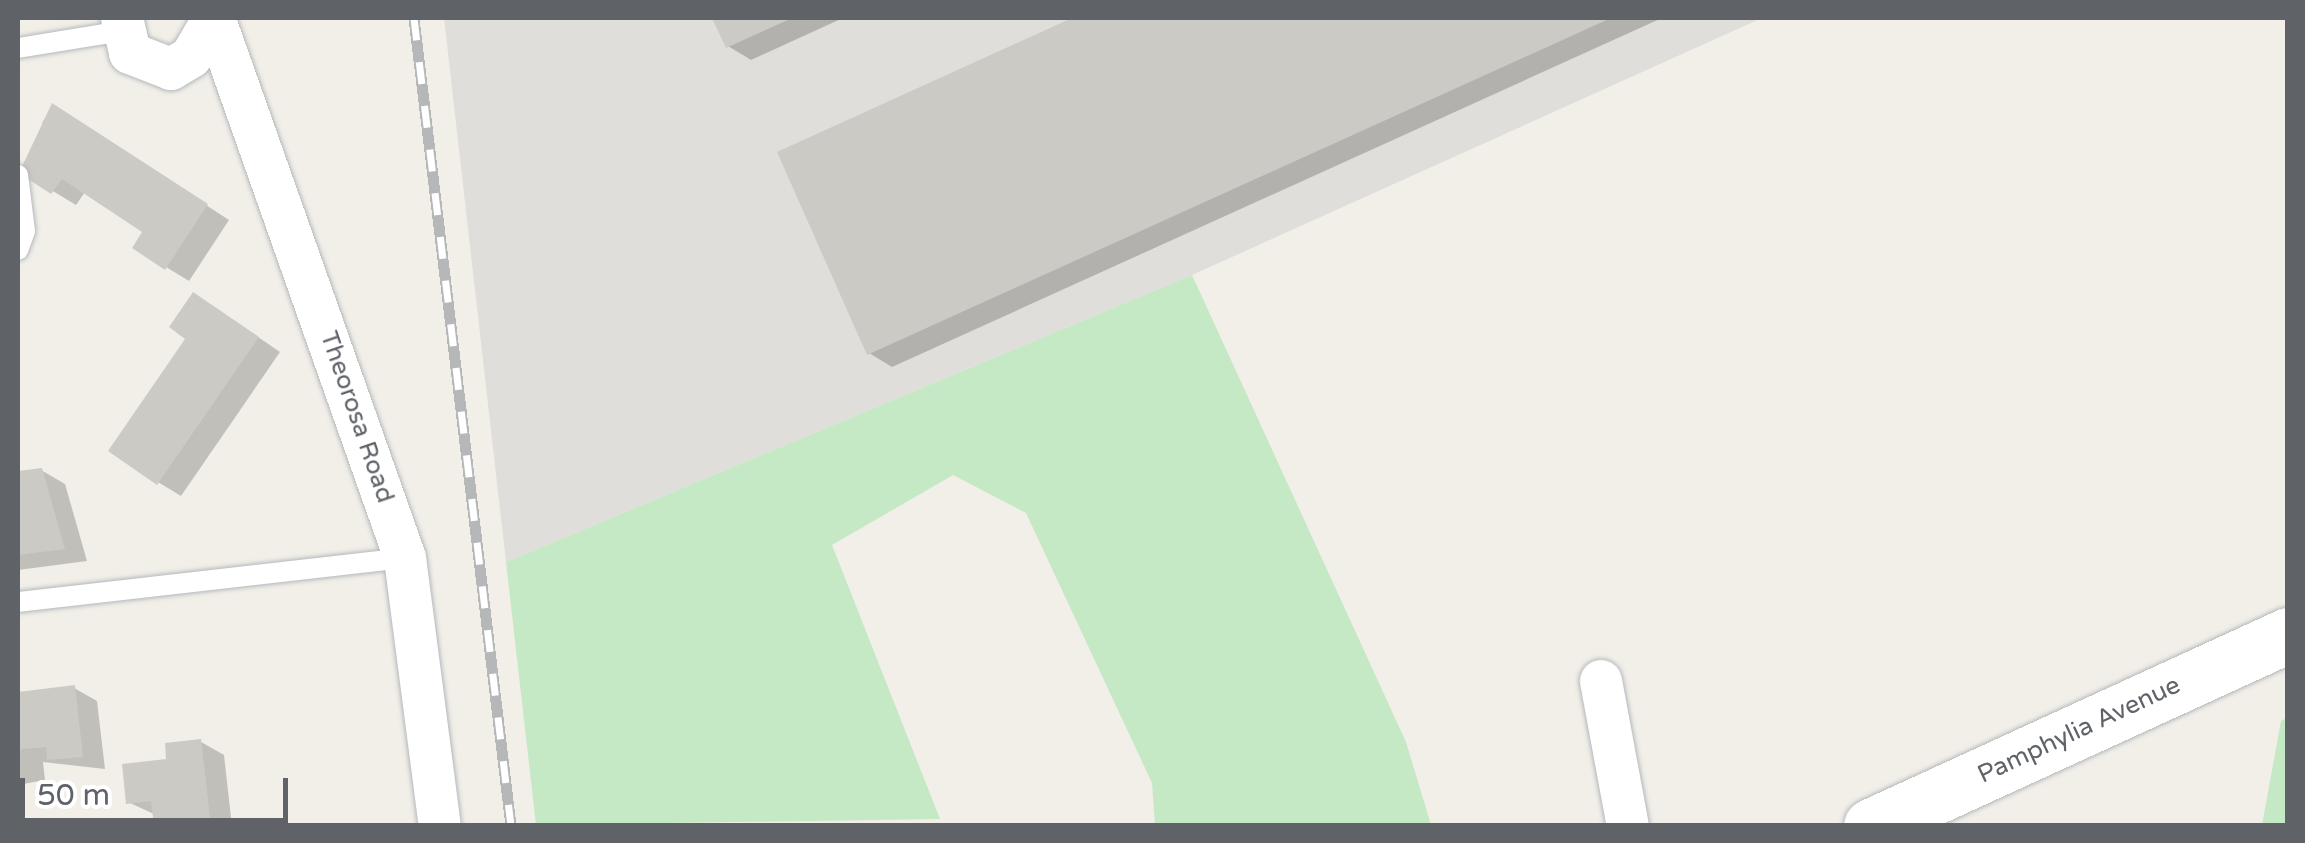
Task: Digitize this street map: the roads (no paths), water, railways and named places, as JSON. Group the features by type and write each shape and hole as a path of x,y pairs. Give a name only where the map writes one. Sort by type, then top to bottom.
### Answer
{"street":[{"path":"122,24 130,54 172,69 215,20"},
{"name":"Theorosa Road","path":"215,20 405,558 440,826"},
{"name":"Pamphylia Avenue","path":"1872,826 2288,635"},
{"path":"1602,681 1628,826"}],"lane":[{"path":"18,48 122,24"},
{"path":"18,175 25,231 18,250"},
{"path":"18,602 405,558"}],"railway":[{"path":"414,18 511,826"}]}
